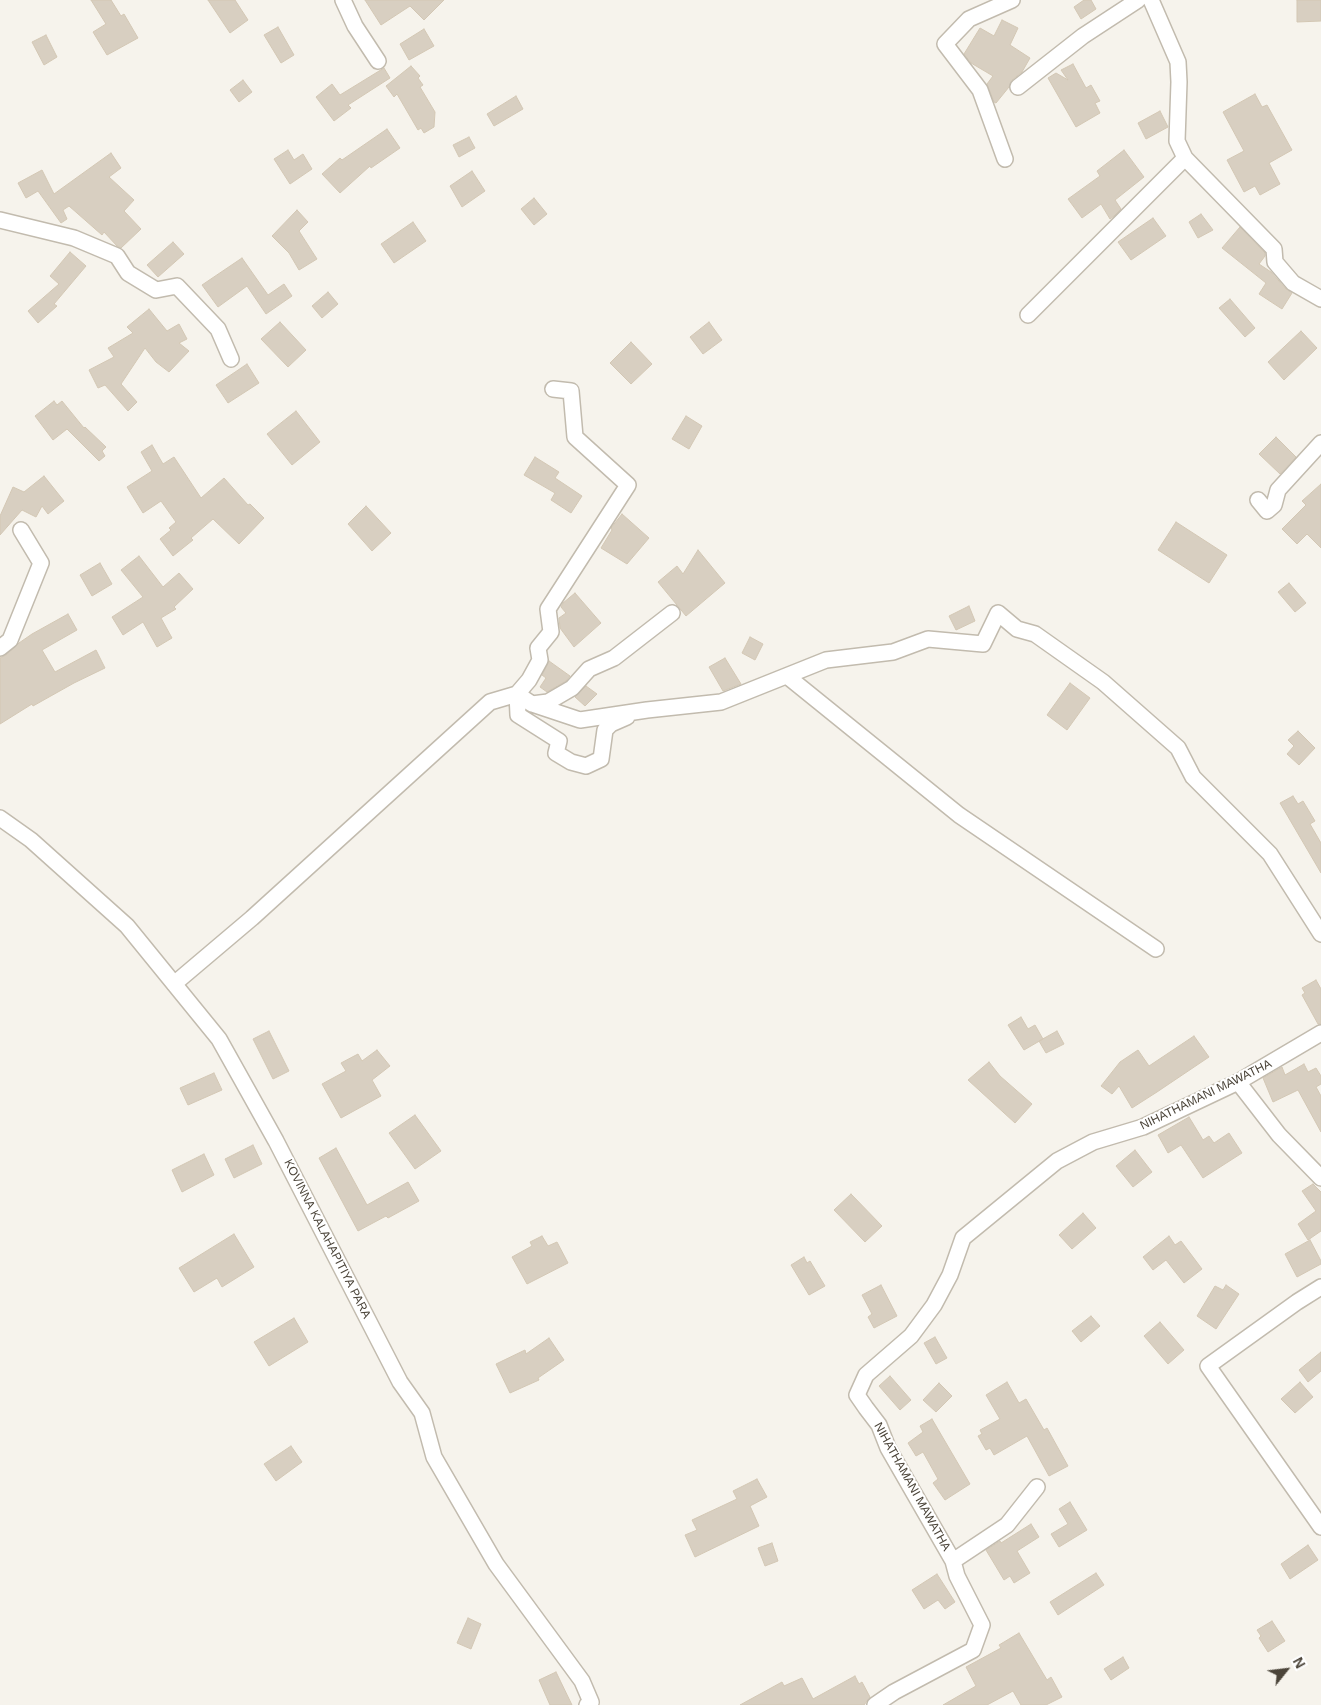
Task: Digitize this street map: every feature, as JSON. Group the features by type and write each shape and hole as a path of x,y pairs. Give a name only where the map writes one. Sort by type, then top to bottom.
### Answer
{"street":[{"path":"343,0 355,26 378,62"},
{"path":"1005,159 980,90 944,44 969,19 1012,0"},
{"path":"1018,87 1083,36 1138,0"},
{"path":"1151,0 1178,62 1177,141 1185,158 1274,249 1274,262 1293,283 1321,299"},
{"path":"1028,315 1185,158"},
{"path":"0,220 74,238 117,256 128,273 156,290 177,286 218,329 231,359"},
{"path":"174,984 252,918 490,702 517,694 529,680 540,660 538,648 551,632 548,610 628,485 575,437 571,391 553,390"},
{"path":"1258,500 1267,511 1274,505 1278,490 1321,443"},
{"path":"0,648 10,640 41,563 21,530"},
{"path":"532,704 548,702 572,688 589,669 614,658 672,613"},
{"path":"517,694 532,704 580,720 721,702 826,660 893,652 928,638 983,644 998,613 1017,630 1035,634 1103,682 1178,748 1193,777 1270,854 1321,934"},
{"path":"787,676 959,815 1156,949"},
{"path":"517,694 518,715 559,740 556,753 571,762 586,766 600,759 605,730 611,724 647,710"},
{"name":"KOVINNA KALAHAPITIYA PARA","path":"0,818 31,840 127,926 219,1039 276,1141 400,1382 422,1413 434,1457 496,1564 582,1681 590,1704"},
{"name":"NIHATHAMANI MAWATHA","path":"875,1705 901,1688 973,1650 982,1625 957,1576 953,1561 933,1524 906,1482 888,1448 879,1425 857,1395 866,1376 911,1336 934,1306 950,1275 963,1238 1057,1161 1093,1142 1143,1127 1238,1082 1321,1033"},
{"path":"1238,1082 1279,1135 1321,1178"},
{"path":"1321,1287 1208,1366 1321,1527"},
{"path":"953,1561 1006,1524 1037,1486"}],"building":[{"path":"91,0 111,0 121,16 124,14 138,38 107,55 93,32 106,24"},
{"path":"208,0 235,0 248,20 230,33"},
{"path":"365,0 444,0 424,20 410,6 381,25"},
{"path":"1084,0 1091,0 1096,9 1081,19 1074,7"},
{"path":"1297,0 1321,0 1321,21 1297,22"},
{"path":"1002,20 1018,28 1010,45 1030,58 1022,72 1012,80 1009,87 996,103 987,84 993,76 971,63 964,54 980,28 994,36"},
{"path":"278,27 294,55 281,63 264,35"},
{"path":"424,29 434,46 409,60 400,44"},
{"path":"46,35 57,57 44,65 32,42"},
{"path":"1073,64 1086,88 1091,85 1100,101 1095,103 1100,113 1076,127 1048,78 1056,73 1068,80 1061,70"},
{"path":"411,66 420,76 418,78 423,85 420,87 435,112 434,127 424,133 421,128 418,130 397,94 394,97 386,86"},
{"path":"384,68 390,78 348,105 351,108 334,121 316,97 332,84 340,95"},
{"path":"243,80 252,92 239,102 230,90"},
{"path":"1255,94 1262,107 1267,105 1292,150 1269,163 1280,184 1260,195 1255,186 1244,192 1227,160 1244,151 1223,112"},
{"path":"516,96 523,109 494,126 487,114"},
{"path":"1160,111 1168,127 1146,139 1138,123"},
{"path":"387,129 400,148 371,168 370,166 340,193 322,174 340,158 342,160"},
{"path":"469,137 475,148 459,157 453,145"},
{"path":"288,150 294,160 303,154 312,169 290,184 274,159"},
{"path":"1124,150 1144,177 1115,200 1121,209 1110,219 1101,204 1082,218 1068,199 1100,176 1097,171"},
{"path":"111,153 121,168 109,177 134,200 124,211 141,229 121,248 104,232 102,235 69,206 63,210 67,219 61,223 38,191 26,198 18,183 42,170 54,194"},
{"path":"472,171 485,191 462,207 450,186"},
{"path":"534,198 547,214 534,225 521,209"},
{"path":"297,210 308,222 299,231 317,259 299,270 289,253 272,236"},
{"path":"1201,214 1213,230 1198,238 1189,222"},
{"path":"1153,218 1166,236 1131,260 1118,242"},
{"path":"413,222 426,241 394,263 381,244"},
{"path":"1240,227 1265,253 1259,264 1271,272 1292,293 1282,309 1259,294 1266,283 1222,248"},
{"path":"173,242 184,254 158,277 147,265"},
{"path":"70,252 86,266 54,304 57,306 38,323 28,311 59,284 50,276"},
{"path":"242,258 268,295 284,284 292,296 266,314 247,286 218,307 202,285"},
{"path":"328,292 338,304 322,318 312,306"},
{"path":"1230,299 1255,328 1245,337 1219,308"},
{"path":"149,309 167,331 179,324 187,339 179,343 189,351 169,372 156,362 145,348 121,384 137,402 128,411 105,385 98,388 89,370 114,357 108,348 133,333 127,327"},
{"path":"280,322 306,350 288,367 261,339"},
{"path":"709,322 722,340 703,354 690,337"},
{"path":"1301,331 1317,348 1284,380 1268,362"},
{"path":"631,342 652,364 631,384 610,363"},
{"path":"247,364 259,383 228,403 216,385"},
{"path":"54,401 57,405 62,401 84,428 106,447 102,451 105,456 99,461 67,429 53,440 35,416"},
{"path":"296,411 320,442 292,465 267,434"},
{"path":"686,416 702,426 689,449 672,439"},
{"path":"1276,437 1296,457 1280,474 1259,454"},
{"path":"152,445 163,464 174,457 201,498 224,478 248,505 250,504 264,518 239,544 213,519 191,538 193,540 173,556 160,539 171,530 169,528 176,522 161,501 143,513 127,487 152,471 141,452"},
{"path":"535,457 559,472 555,478 582,496 571,513 551,500 555,493 524,475"},
{"path":"44,476 64,501 48,514 42,506 36,517 22,510 0,535 0,516 13,487 24,492"},
{"path":"1321,484 1321,548 1307,534 1297,544 1282,529 1306,505 1302,501"},
{"path":"366,506 391,533 372,551 348,524"},
{"path":"622,514 649,538 627,564 601,548 612,530 611,528"},
{"path":"1176,522 1227,555 1209,583 1158,550"},
{"path":"698,550 725,583 686,616 658,582 677,566 683,574"},
{"path":"139,556 163,587 179,573 193,589 174,607 176,609 161,618 172,638 157,647 143,622 123,635 112,617 143,597 121,570"},
{"path":"100,563 112,584 92,596 80,575"},
{"path":"1289,583 1306,603 1295,612 1278,592"},
{"path":"575,593 601,623 574,647 560,628 559,618 566,613 561,607 563,603"},
{"path":"969,606 975,621 956,630 949,616"},
{"path":"68,614 77,630 42,650 55,672 96,650 105,668 33,706 32,704 0,724 0,658 32,634"},
{"path":"750,637 763,644 755,660 742,653"},
{"path":"725,658 741,684 723,691 709,667"},
{"path":"549,661 570,676 566,681 547,692 540,687 546,678 542,675"},
{"path":"1070,683 1090,698 1067,730 1047,715"},
{"path":"586,686 597,694 585,706 575,697"},
{"path":"1298,731 1315,748 1299,765 1287,754 1294,746 1288,740"},
{"path":"1293,796 1298,804 1303,801 1315,821 1310,824 1321,843 1321,873 1280,803"},
{"path":"1316,980 1321,989 1321,1024 1318,1024 1302,995 1305,993 1302,988"},
{"path":"1021,1017 1028,1029 1035,1025 1043,1039 1024,1050 1008,1025"},
{"path":"269,1031 289,1071 273,1079 253,1039"},
{"path":"1057,1031 1064,1044 1046,1053 1039,1041"},
{"path":"1194,1036 1209,1057 1132,1108 1119,1086 1112,1094 1101,1086 1120,1062 1138,1050 1149,1066"},
{"path":"377,1050 390,1066 372,1080 381,1096 341,1118 322,1084 346,1071 341,1063 358,1054 362,1061"},
{"path":"989,1062 1000,1076 1032,1104 1015,1123 968,1080"},
{"path":"1304,1064 1308,1072 1316,1068 1321,1076 1321,1084 1316,1087 1321,1096 1321,1132 1298,1090 1273,1102 1263,1078 1282,1067 1285,1075"},
{"path":"214,1073 222,1090 188,1105 180,1088"},
{"path":"415,1115 441,1151 415,1169 389,1133"},
{"path":"1189,1117 1203,1140 1209,1136 1214,1143 1229,1133 1242,1153 1203,1178 1181,1145 1168,1153 1158,1135"},
{"path":"253,1145 262,1164 234,1178 225,1159"},
{"path":"336,1148 367,1205 408,1182 419,1201 388,1218 386,1216 358,1231 319,1158"},
{"path":"1135,1150 1152,1172 1133,1187 1116,1166"},
{"path":"204,1154 214,1175 182,1192 172,1170"},
{"path":"1313,1184 1321,1192 1321,1231 1308,1240 1298,1224 1316,1211 1302,1191"},
{"path":"851,1194 882,1226 865,1242 834,1210"},
{"path":"1083,1213 1096,1228 1072,1249 1059,1235"},
{"path":"234,1234 254,1267 222,1287 217,1278 194,1292 179,1268"},
{"path":"542,1236 548,1246 557,1242 568,1263 527,1284 512,1257 532,1246 530,1242"},
{"path":"1169,1236 1175,1245 1181,1241 1202,1269 1184,1283 1166,1260 1153,1270 1143,1257"},
{"path":"1310,1240 1321,1264 1297,1277 1285,1254"},
{"path":"804,1257 807,1263 810,1261 825,1286 809,1295 791,1265"},
{"path":"881,1285 897,1316 874,1328 868,1317 872,1314 862,1295"},
{"path":"1226,1285 1239,1294 1216,1329 1197,1316 1215,1286 1223,1290"},
{"path":"1091,1316 1100,1326 1081,1342 1072,1331"},
{"path":"294,1318 308,1342 269,1366 254,1342"},
{"path":"1160,1322 1184,1350 1168,1364 1144,1336"},
{"path":"935,1337 947,1358 936,1364 924,1343"},
{"path":"549,1338 564,1360 538,1378 539,1380 510,1393 496,1364 525,1350 526,1354"},
{"path":"1321,1352 1321,1371 1308,1382 1299,1370"},
{"path":"890,1376 911,1400 900,1410 879,1386"},
{"path":"1007,1382 1019,1403 1026,1399 1044,1430 1047,1428 1068,1466 1049,1476 1027,1436 994,1455 990,1448 986,1450 978,1436 982,1434 980,1430 1000,1419 986,1395"},
{"path":"1300,1382 1313,1397 1295,1413 1281,1399"},
{"path":"939,1383 952,1396 936,1412 923,1400"},
{"path":"932,1419 970,1484 945,1500 933,1483 938,1479 923,1452 916,1456 908,1443 923,1432 920,1426"},
{"path":"291,1446 302,1462 276,1481 264,1464"},
{"path":"757,1479 767,1497 750,1506 759,1526 695,1557 685,1535 697,1530 692,1520 737,1499 733,1491"},
{"path":"1070,1502 1087,1530 1059,1547 1051,1534 1068,1524 1059,1509"},
{"path":"1031,1524 1039,1537 1017,1551 1030,1573 1014,1583 1010,1576 1004,1580 986,1550"},
{"path":"772,1543 778,1561 765,1566 758,1548"},
{"path":"1308,1545 1318,1560 1290,1579 1281,1564"},
{"path":"1096,1573 1104,1585 1058,1615 1050,1602"},
{"path":"937,1574 955,1602 945,1609 938,1600 924,1609 912,1590"},
{"path":"468,1618 481,1624 471,1649 457,1643"},
{"path":"1272,1621 1285,1641 1268,1652 1259,1638 1261,1636 1257,1630"},
{"path":"1019,1633 1047,1680 1051,1677 1062,1697 1046,1705 1021,1705 1013,1691 987,1705 943,1705 976,1686 966,1667 1001,1648 999,1645"},
{"path":"1123,1657 1129,1668 1111,1680 1104,1669"},
{"path":"556,1672 572,1705 550,1705 539,1680"},
{"path":"855,1676 859,1684 862,1682 870,1697 864,1705 740,1705 782,1682 784,1686 802,1678 813,1699"}]}
